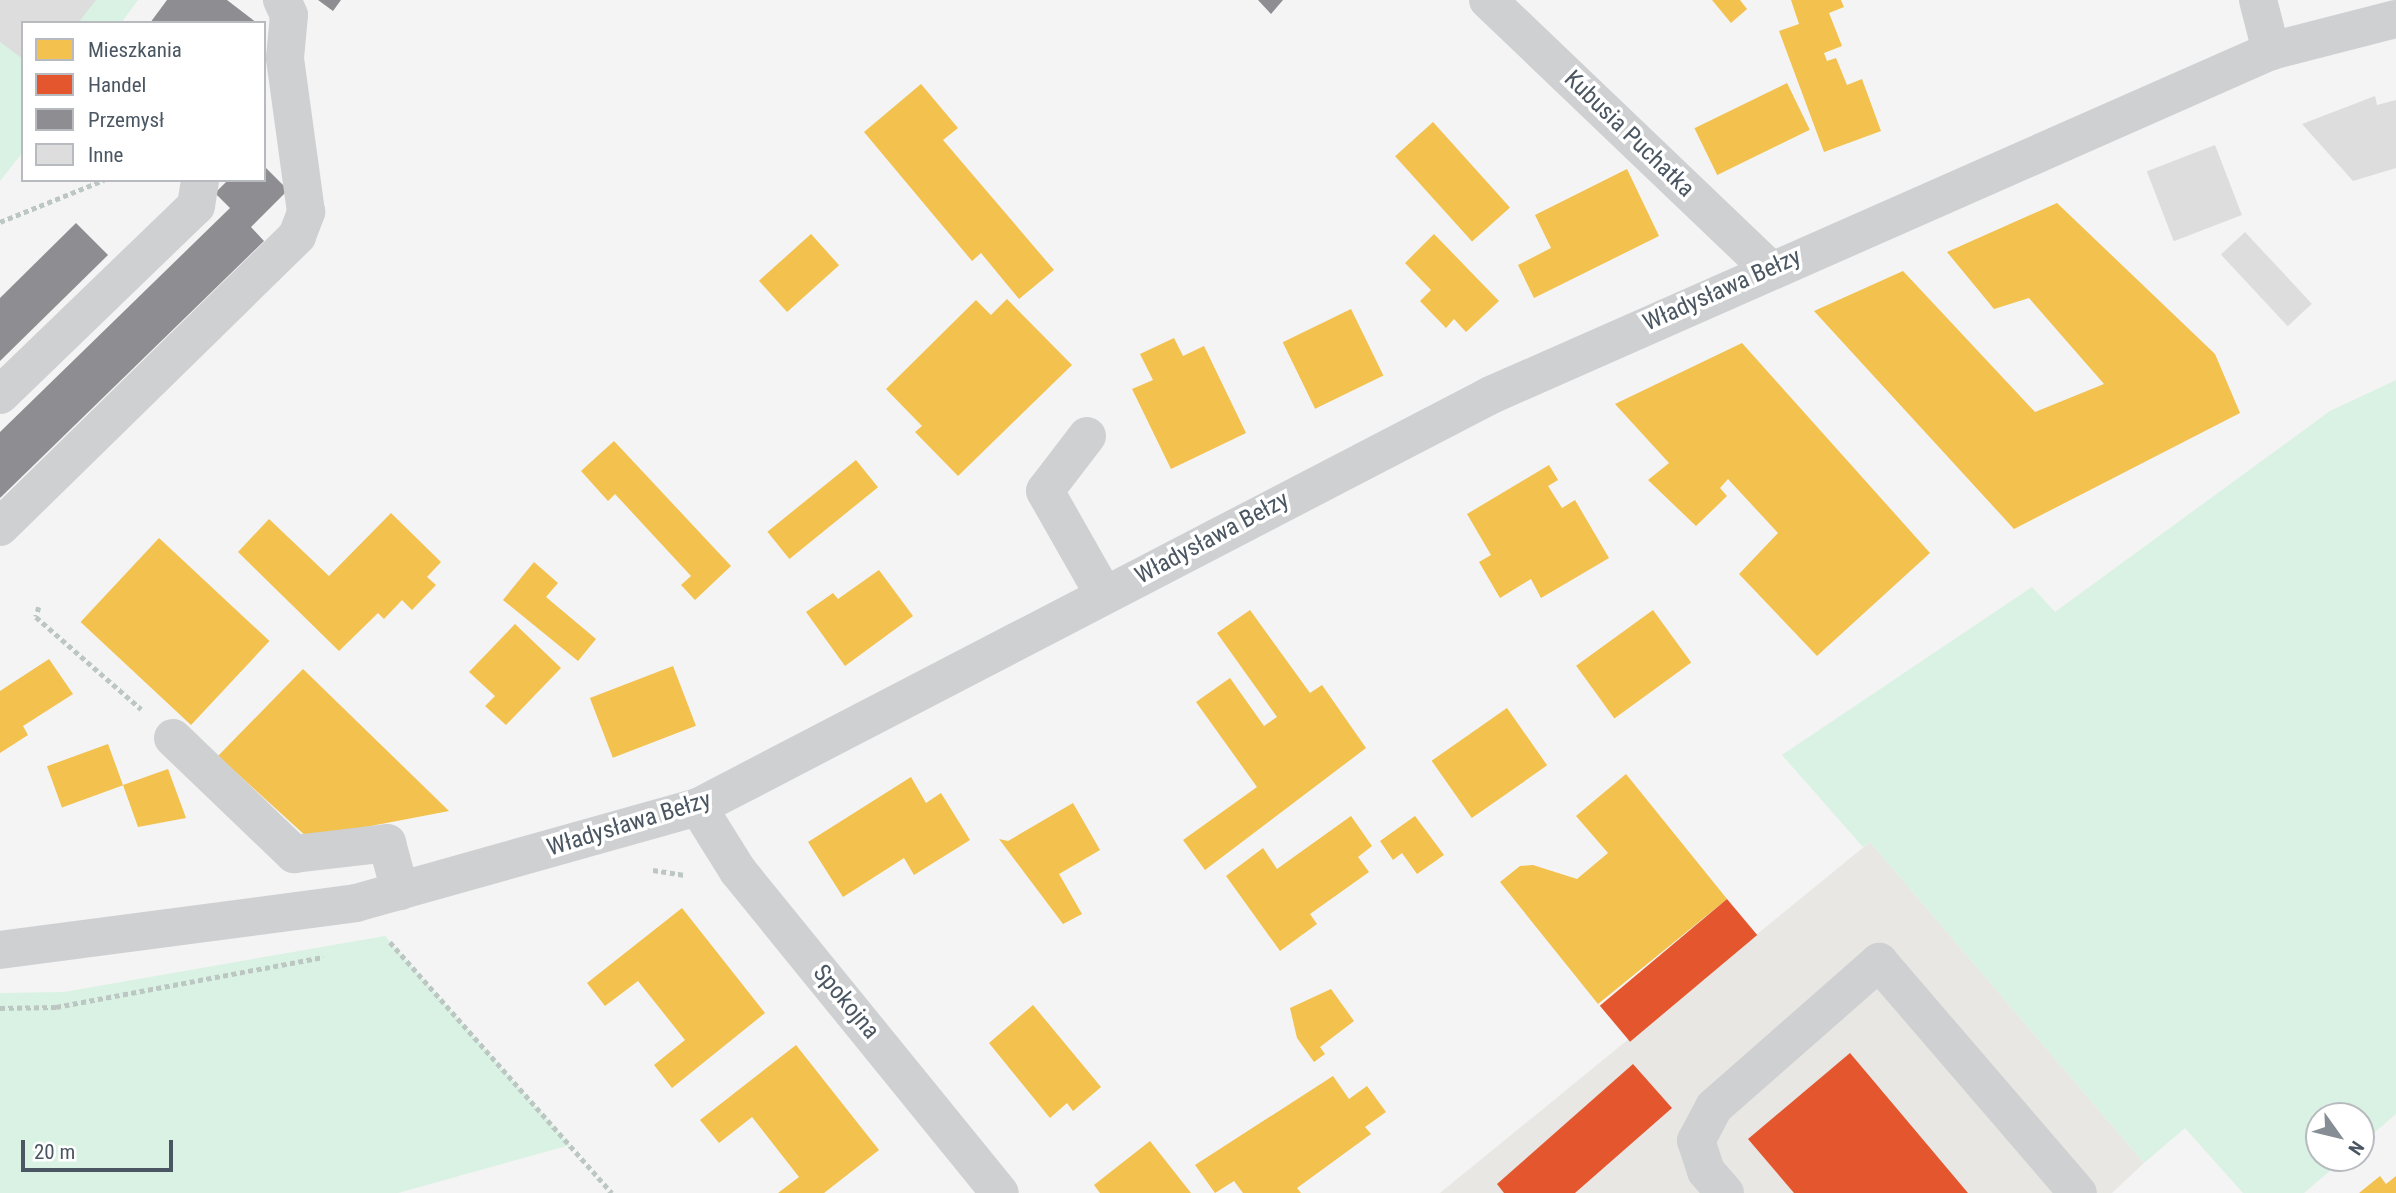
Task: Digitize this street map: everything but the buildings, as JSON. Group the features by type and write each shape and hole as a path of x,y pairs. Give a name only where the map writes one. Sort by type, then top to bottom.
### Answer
{"street":[{"path":"0,527 297,236 306,212 275,68 289,15 282,0"},
{"name":"Kubusia Puchatka","path":"1488,0 1768,268"},
{"path":"2258,0 2272,51"},
{"name":"Władysława Bełzy","path":"0,950 356,903 698,807 1491,395 1768,268 2272,51 2396,19"},
{"path":"0,395 196,206 200,182"},
{"path":"1087,436 1045,491 1104,595"},
{"path":"173,738 293,854 387,843 400,891"},
{"name":"Spokojna","path":"698,807 738,871 1000,1193"},
{"path":"1725,1193 1706,1171 1696,1140 1714,1107 1879,962 2078,1193"}],"path":[{"path":"0,222 99,182"},
{"path":"40,607 36,617 173,738"},
{"path":"356,903 611,1193"}],"shaded area":[{"path":"1870,842 2144,1163 2112,1193 1440,1193"}],"green space":[{"path":"0,0 138,0 122,21 21,21 21,155 0,181"},
{"path":"2396,380 2396,1114 2375,1132 2375,1102 2305,1102 2305,1172 2329,1172 2304,1193 2243,1193 2185,1128 2144,1163 1870,842 1863,847 1782,755 2032,587 2055,612 2330,411"},
{"path":"385,936 570,1145 398,1193 0,1193 0,993 64,992"}]}
